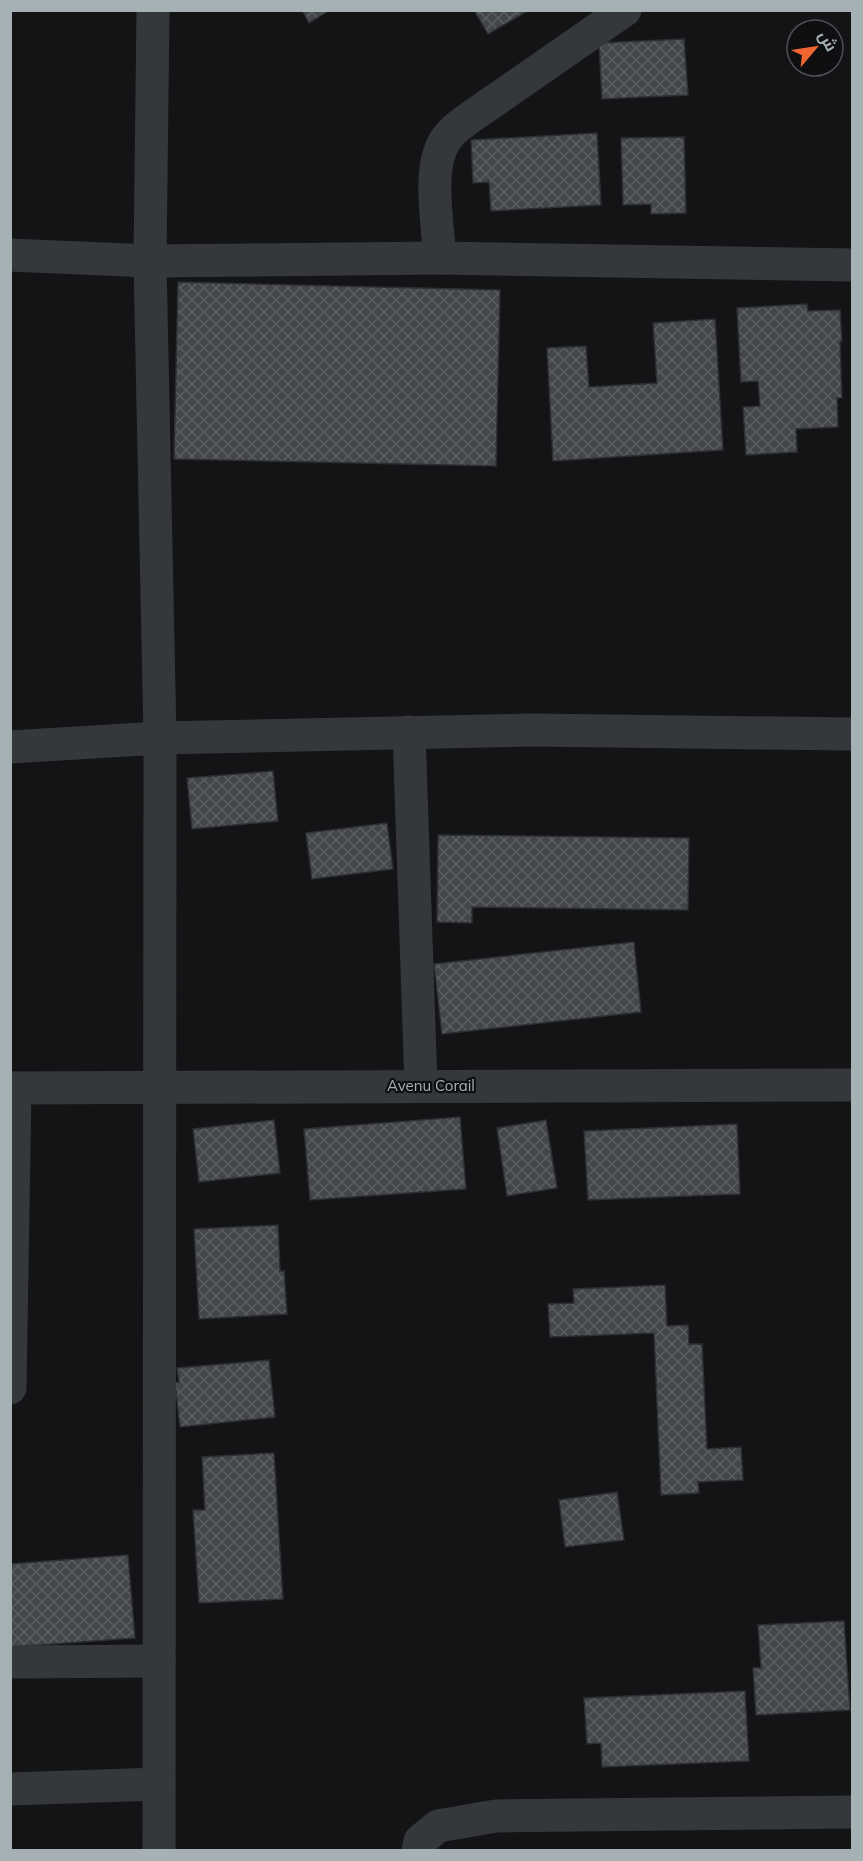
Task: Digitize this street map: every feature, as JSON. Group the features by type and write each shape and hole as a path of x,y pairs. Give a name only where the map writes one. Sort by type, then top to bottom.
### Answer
{"street":[{"path":"153,10 150,261 160,738 159,1851"},
{"path":"440,258 435,173 436,160 446,139 468,119 625,10"},
{"path":"10,255 150,261 440,258 852,265"},
{"path":"10,747 160,738 532,730 852,734"},
{"path":"409,732 421,1086"},
{"name":"Avenu Corail","path":"13,1088 852,1085"},
{"path":"10,1388 13,1088"},
{"path":"10,1662 159,1661"},
{"path":"10,1789 159,1784"},
{"path":"418,1851 420,1841 438,1826 496,1816 852,1812"}],"building":[{"path":"302,10 330,10 309,23"},
{"path":"474,10 529,10 488,34"},
{"path":"684,39 688,95 602,99 599,43"},
{"path":"597,133 601,205 491,211 489,182 473,183 471,140"},
{"path":"684,137 686,213 651,214 651,204 623,205 621,138"},
{"path":"178,282 500,290 496,466 174,459"},
{"path":"807,304 808,311 840,310 842,398 837,398 838,427 796,429 797,452 746,455 743,407 760,406 758,381 741,382 737,308"},
{"path":"715,319 723,450 553,461 547,348 586,346 589,387 657,383 653,323"},
{"path":"273,771 278,821 192,829 187,778"},
{"path":"387,823 393,869 312,879 306,833"},
{"path":"438,835 689,838 688,910 472,907 472,923 437,922"},
{"path":"634,942 641,1012 442,1034 434,964"},
{"path":"460,1117 466,1189 310,1200 304,1129"},
{"path":"274,1120 280,1173 199,1182 193,1129"},
{"path":"546,1120 557,1188 507,1196 497,1128"},
{"path":"737,1124 740,1194 588,1200 584,1131"},
{"path":"278,1225 280,1271 284,1271 287,1314 199,1319 194,1229"},
{"path":"665,1285 667,1326 688,1325 689,1344 702,1344 707,1449 741,1447 743,1480 698,1482 699,1493 661,1495 654,1333 550,1337 548,1304 574,1303 573,1289"},
{"path":"269,1360 275,1417 180,1427 175,1383 179,1382 177,1368"},
{"path":"274,1453 283,1599 199,1603 193,1510 205,1510 202,1457"},
{"path":"617,1492 624,1540 565,1547 559,1500"},
{"path":"128,1555 135,1638 11,1647 10,1564"},
{"path":"844,1621 850,1710 756,1715 753,1668 761,1668 758,1625"},
{"path":"745,1691 749,1761 602,1767 601,1743 587,1744 584,1698"}]}
